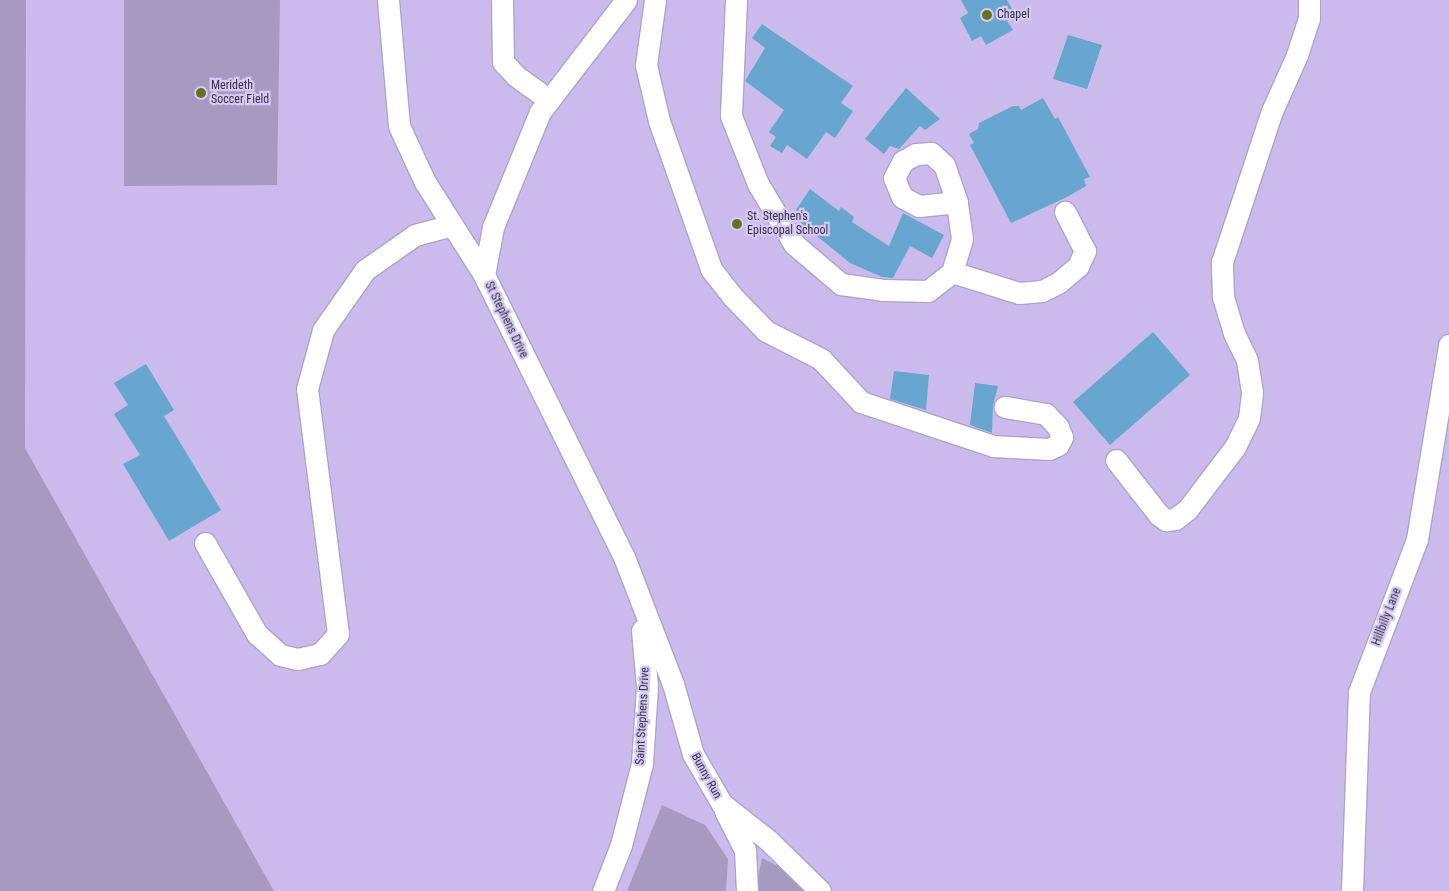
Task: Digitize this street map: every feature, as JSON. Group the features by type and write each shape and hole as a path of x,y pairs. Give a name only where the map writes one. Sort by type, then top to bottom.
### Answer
{"street":[{"path":"388,0 399,126 425,182 484,274"},
{"path":"502,0 503,62 516,76 549,100"},
{"name":"St Stephens Drive","path":"626,0 619,5 540,112 493,227 484,274 624,557 637,595"},
{"path":"654,0 646,65 659,121 711,269 733,298 766,331 821,359 861,402 993,446 1049,449 1058,445 1062,437 1058,427 1046,414 1005,407"},
{"path":"736,0 731,116 758,184 794,244 841,284 883,290 928,291 952,272 962,239 957,202"},
{"path":"1116,460 1159,514 1166,520 1175,519 1187,510 1235,447 1250,418 1252,392 1248,360 1234,333 1223,296 1222,262 1272,111 1297,55 1309,18 1309,0"},
{"path":"952,272 1019,293 1042,291 1058,283 1078,266 1086,251 1065,212"},
{"path":"205,543 257,634 280,655 298,659 320,654 338,634 307,389 323,330 365,270 415,235 452,225"},
{"name":"Hillbilly Lane","path":"1352,891 1359,692 1417,539 1449,345"},
{"name":"Bunny Run","path":"637,595 673,684 693,754 722,804 768,840 820,891"},
{"name":"Saint Stephens Drive","path":"602,891 621,845 642,764 647,686 646,650 637,595"},
{"path":"722,804 745,850 747,891"}],"shaded area":[{"path":"0,0 26,0 25,448 274,891 0,891"},
{"name":"St. Stephen's Episcopal School","path":"26,0 1449,0 1449,891 274,891 25,448"},
{"name":"Merideth Soccer Field","path":"124,0 280,0 277,185 124,186"},
{"path":"662,805 705,825 728,859 726,891 627,891"},
{"path":"762,858 778,866 807,891 755,891"}],"building":[{"path":"961,0 1007,0 1016,16 1007,21 1013,30 986,45 981,36 972,41 960,18 968,13"},
{"path":"762,24 853,86 841,103 853,111 835,138 826,132 807,159 787,145 782,153 770,146 776,137 769,132 784,110 745,81 765,48 752,38"},
{"path":"1068,35 1102,45 1087,89 1053,79"},
{"path":"906,88 940,119 925,130 920,126 899,149 890,146 884,154 865,139"},
{"path":"1043,98 1055,119 1058,117 1090,177 1084,179 1086,186 1011,223 970,145 974,143 969,134 978,129 979,123 1013,106 1019,106 1021,110"},
{"path":"810,189 839,211 841,207 854,217 852,222 889,246 903,213 944,235 932,258 910,246 893,278 882,277 850,263 792,216"},
{"path":"1153,332 1190,375 1110,445 1073,402"},
{"path":"146,364 174,410 164,416 221,510 169,541 123,464 140,455 114,414 128,405 114,383"},
{"path":"894,371 929,375 926,410 890,399"},
{"path":"975,383 998,386 993,405 992,433 970,425"}],"place":[{"name":"Chapel","path":"987,15"},
{"name":"Merideth Soccer Field","path":"201,93"},
{"name":"St. Stephen's Episcopal School","path":"737,224"}]}
